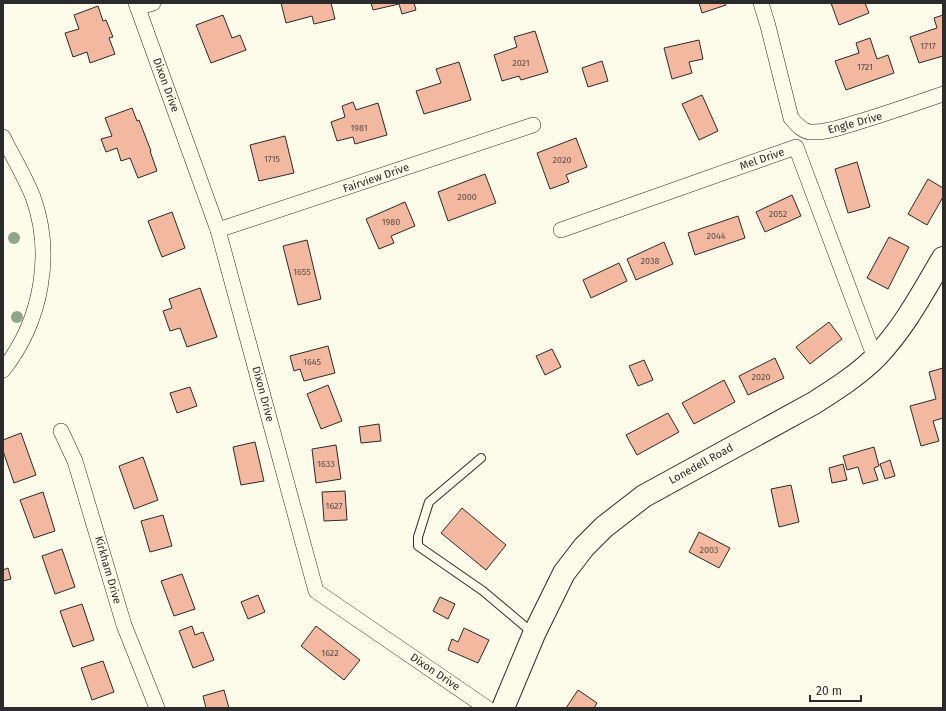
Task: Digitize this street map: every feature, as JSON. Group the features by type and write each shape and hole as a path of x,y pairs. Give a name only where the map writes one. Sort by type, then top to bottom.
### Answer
{"street":[{"path":"137,6 153,3"},
{"name":"Engle Drive","path":"761,3 791,118 798,126 809,132 821,132 834,129 883,115 943,94"},
{"name":"Dixon Drive","path":"137,6 218,230 316,592 487,708"},
{"name":"Fairview Drive","path":"218,230 533,125"},
{"path":"3,137 33,197 39,221 42,245 42,272 38,297 30,323 13,358 3,370"},
{"name":"Mel Drive","path":"561,230 796,148 875,358"},
{"name":"Lonedell Road","path":"503,708 534,634 564,573 584,547 616,516 644,496 814,403 838,388 875,358 892,338 908,316 943,258"},
{"name":"Kirkham Drive","path":"61,431 75,461 124,625 157,708"}],"lane":[{"path":"481,458 429,502 418,537 418,546 483,591 534,634"}],"building":[{"path":"281,3 331,3 335,19 314,24 312,16 286,23"},
{"path":"371,3 414,3 416,10 402,14 399,4 373,10"},
{"path":"699,3 725,3 726,5 702,13"},
{"path":"831,3 865,3 869,13 839,25"},
{"path":"98,6 103,21 106,20 113,37 109,38 115,54 90,63 87,52 73,57 65,33 79,29 74,15"},
{"path":"223,15 232,38 240,35 246,50 211,63 196,25"},
{"path":"943,15 943,56 919,63 910,37 937,28 934,18"},
{"path":"535,31 548,72 521,80 519,76 502,81 494,55 517,47 514,37"},
{"path":"870,38 877,59 888,55 894,73 846,90 835,61 859,53 856,43"},
{"path":"699,40 703,59 689,62 692,73 672,79 664,48"},
{"path":"602,61 608,81 588,87 582,68"},
{"path":"459,62 471,100 424,114 416,91 441,83 436,69"},
{"path":"702,95 718,131 699,140 682,104"},
{"path":"353,102 356,110 378,103 387,135 355,144 353,137 337,141 331,122 345,117 342,106"},
{"path":"132,108 137,121 139,120 157,171 138,178 130,158 121,161 117,148 106,152 101,139 112,136 105,118"},
{"path":"285,136 294,173 259,181 250,145"},
{"path":"576,138 587,167 566,175 569,182 550,189 537,153"},
{"path":"857,162 870,207 848,213 835,169"},
{"path":"485,174 496,203 448,221 438,192"},
{"path":"928,179 943,188 943,197 927,225 908,214"},
{"path":"792,195 801,216 765,232 756,212"},
{"path":"405,202 415,226 391,236 394,243 379,249 366,219"},
{"path":"172,212 185,248 162,257 148,221"},
{"path":"738,216 745,238 695,255 688,233"},
{"path":"889,237 909,247 888,289 867,278"},
{"path":"307,240 321,299 298,305 283,246"},
{"path":"664,242 673,264 636,280 627,259"},
{"path":"619,263 627,281 591,298 583,280"},
{"path":"200,288 217,337 187,347 180,328 170,331 163,311 172,308 169,299"},
{"path":"829,322 842,339 810,364 796,347"},
{"path":"328,346 335,373 304,381 300,369 294,371 290,356"},
{"path":"552,349 561,367 545,375 536,356"},
{"path":"775,358 784,378 748,395 739,376"},
{"path":"644,360 653,380 638,386 629,366"},
{"path":"943,368 943,418 933,421 939,441 921,446 910,406 936,399 929,372"},
{"path":"724,380 735,402 694,424 682,403"},
{"path":"328,385 342,421 321,429 307,394"},
{"path":"190,387 197,406 177,413 170,393"},
{"path":"668,413 679,432 637,455 626,435"},
{"path":"379,424 381,441 361,443 359,427"},
{"path":"21,433 36,475 14,483 3,451 3,440"},
{"path":"255,442 264,481 241,485 233,447"},
{"path":"336,445 341,479 316,483 312,449"},
{"path":"874,447 879,466 874,468 878,480 863,484 858,467 847,470 843,456"},
{"path":"143,457 158,500 134,509 119,466"},
{"path":"890,460 895,476 885,479 880,464"},
{"path":"843,464 847,480 832,483 829,468"},
{"path":"791,485 799,522 779,527 771,489"},
{"path":"345,491 347,520 324,521 322,492"},
{"path":"43,492 55,531 34,538 20,500"},
{"path":"462,508 506,545 486,570 441,533"},
{"path":"163,515 172,546 150,552 141,521"},
{"path":"699,532 730,548 719,568 689,552"},
{"path":"62,549 75,587 55,594 42,556"},
{"path":"8,568 11,579 3,581 3,570"},
{"path":"182,574 195,609 174,616 161,581"},
{"path":"258,595 265,612 248,619 241,602"},
{"path":"440,597 455,604 448,619 433,611"},
{"path":"82,604 94,640 73,647 60,611"},
{"path":"192,626 195,635 203,632 214,660 193,668 179,631"},
{"path":"316,626 360,660 344,680 301,646"},
{"path":"464,628 489,640 478,663 448,650 452,639 458,642"},
{"path":"103,661 114,692 92,700 81,668"},
{"path":"224,690 229,708 206,708 203,696"},
{"path":"578,690 597,703 594,708 566,708"}]}
